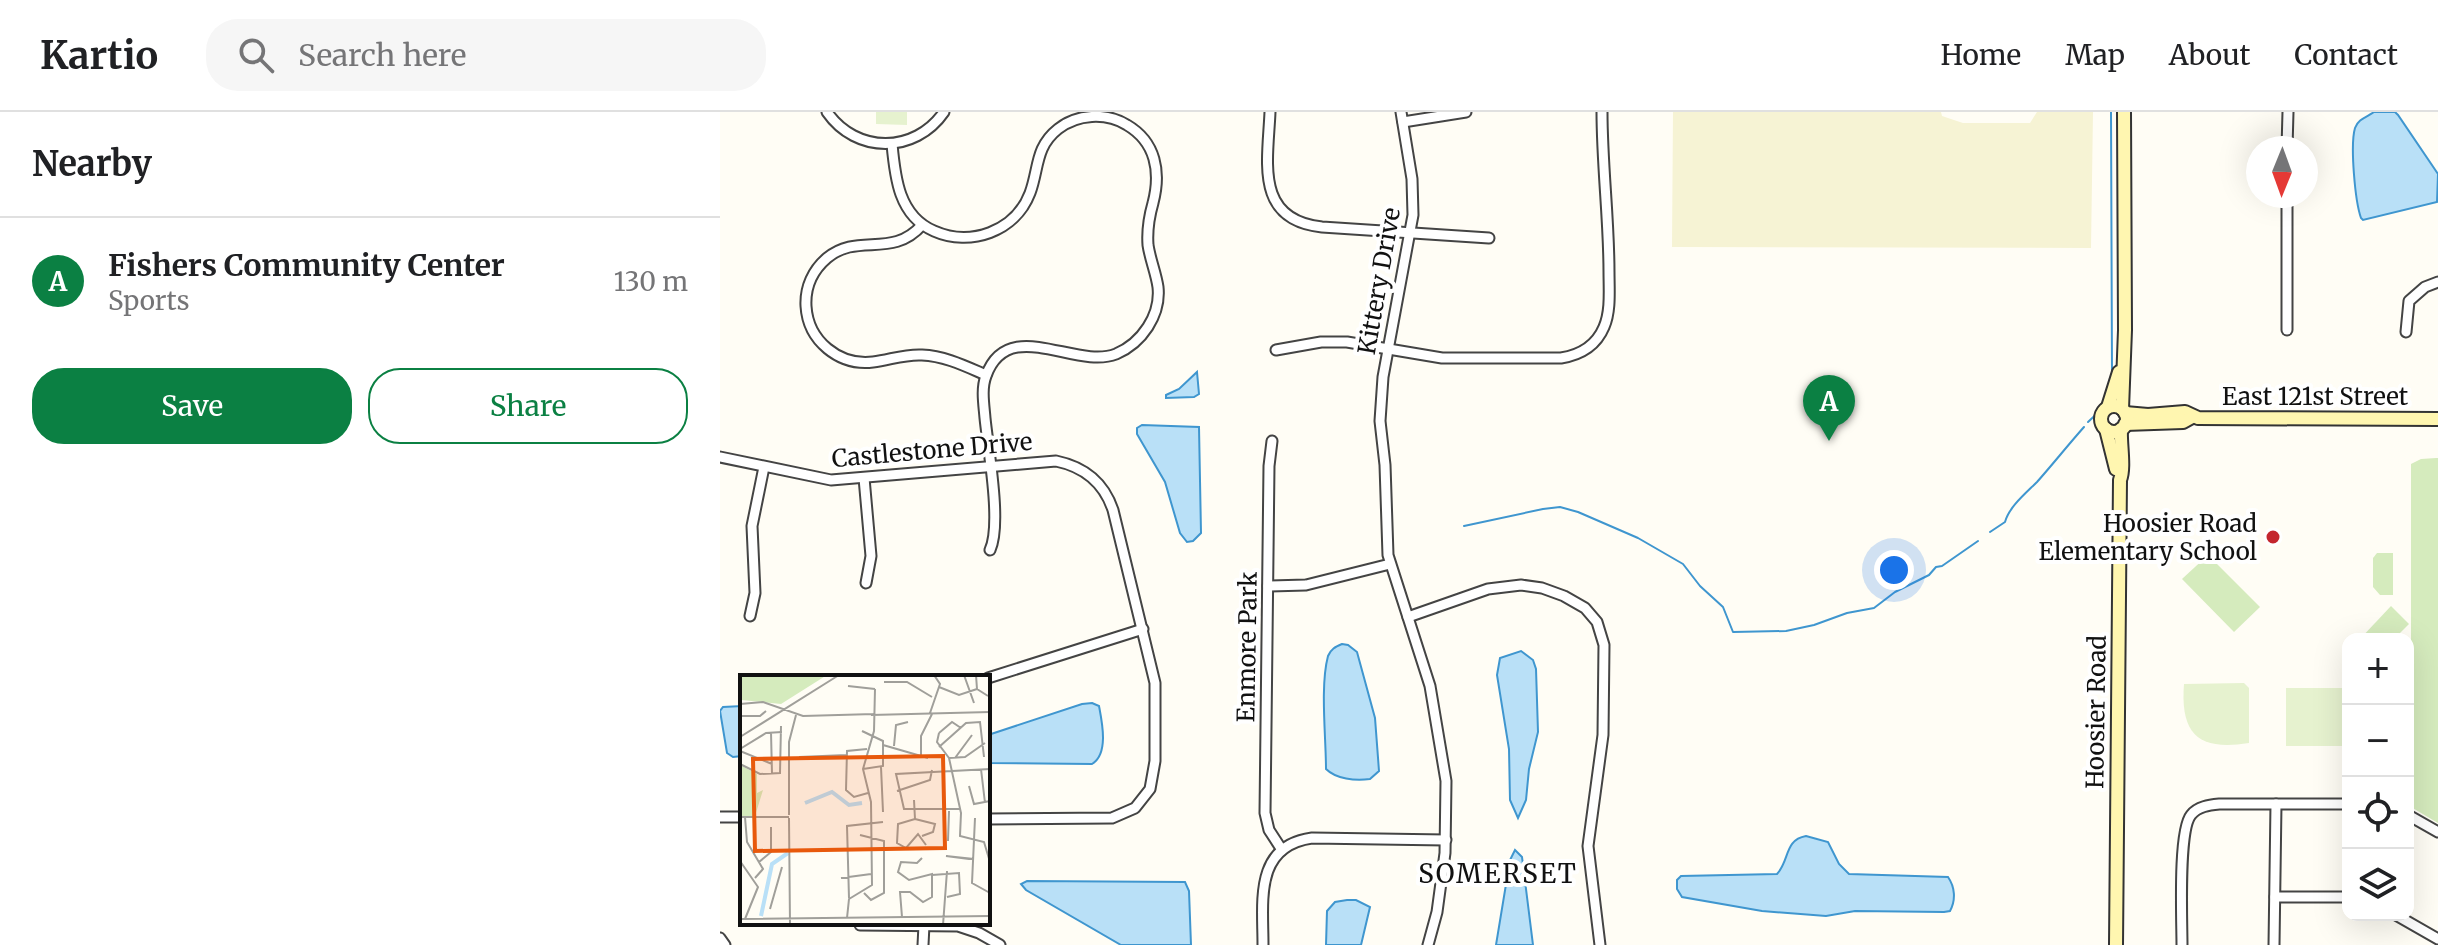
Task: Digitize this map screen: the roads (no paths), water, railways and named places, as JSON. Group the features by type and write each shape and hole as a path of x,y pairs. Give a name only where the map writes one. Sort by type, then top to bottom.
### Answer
{"street":[{"path":"827,112 836,124 856,138 892,144 923,133 944,112"},
{"path":"1270,112 1268,178 1272,196 1280,209 1303,224 1489,238"},
{"path":"1402,117 1466,112"},
{"path":"1276,350 1334,342 1442,358 1561,358 1579,353 1594,343 1604,328 1608,307 1608,227 1602,112"},
{"name":"Hoosier Road","path":"2116,945 2120,480 2123,471 2120,450 2123,419 2124,112"},
{"path":"2287,136 2288,112"},
{"path":"892,144 900,196 909,211 922,225 944,235 961,238 983,236 1015,216 1026,201 1037,159 1045,143 1058,129 1076,120 1094,116 1119,120 1140,135 1154,157 1157,185 1148,239 1158,299 1145,332 1128,348 1103,358 1079,357 1039,345 1014,348 998,358 986,375 984,399 995,526 990,550"},
{"name":"Kittery Drive","path":"1402,117 1413,188 1411,233 1380,409 1390,564 1430,686 1446,781 1446,840 1437,912 1428,945"},
{"path":"2287,208 2287,330"},
{"path":"922,225 898,243 853,245 829,256 817,268 807,287 806,310 811,326 825,347 851,361 873,362 904,355 924,355 948,359 986,375"},
{"path":"2406,332 2409,301 2425,287 2438,282"},
{"name":"Hoosier Road","path":"2120,480 2101,417 2108,407 2123,366"},
{"path":"2106,429 2112,431 2123,419 2108,407"},
{"name":"East 121st Street","path":"2123,419 2185,412 2192,417 2438,419"},
{"name":"Enmore Park","path":"1272,441 1265,813 1269,830 1282,850"},
{"name":"Castlestone Drive","path":"720,457 825,479 1056,461 1078,468 1095,479 1105,492 1113,510 1155,683 1153,781 1141,803 1124,815 1104,820 990,819"},
{"path":"750,616 755,593 752,526 764,467"},
{"path":"864,478 871,556 866,583"},
{"path":"1268,586 1313,584 1390,564"},
{"path":"1408,617 1488,589 1521,585 1542,588 1571,599 1585,608 1597,622 1604,645 1603,735 1588,846 1600,945"},
{"path":"990,677 1143,629"},
{"path":"2182,945 2184,831 2191,815 2213,804 2342,804"},
{"path":"2274,945 2276,804"},
{"path":"2414,818 2438,832"},
{"path":"1263,945 1265,877 1271,862 1282,850 1297,841 1312,838 1446,840"},
{"path":"2275,897 2342,897"},
{"path":"2406,921 2438,939"},
{"path":"860,925 965,928 1000,945"},
{"path":"923,945 924,925"},
{"path":"720,938 725,945"}],"water":[{"path":"2374,112 2395,112 2398,115 2438,174 2437,202 2361,218 2354,173 2354,136 2358,122"},
{"path":"1197,372 1199,394 1166,398 1166,395 1179,389"},
{"path":"1142,425 1199,427 1201,533 1193,541 1187,542 1180,533 1165,482 1137,434 1137,428"},
{"path":"1342,644 1357,652 1375,718 1379,771 1370,779 1346,778 1326,769 1326,668 1330,652"},
{"path":"1521,651 1533,660 1536,669 1538,732 1529,769 1526,800 1518,818 1510,800 1509,749 1497,675 1500,658"},
{"path":"1082,704 1099,706 1102,720 1101,753 1092,764 990,763 990,734"},
{"path":"740,706 740,756 733,757 727,753 720,711 723,707"},
{"path":"1806,836 1828,842 1839,864 1849,874 1948,877 1954,894 1950,911 1855,911 1826,916 1762,911 1682,897 1677,889 1677,880 1681,876 1777,874 1794,842"},
{"path":"1515,850 1522,857 1533,945 1496,945 1510,860"},
{"path":"1027,881 1185,882 1189,891 1191,945 1121,945 1026,890 1021,884"},
{"path":"1356,900 1370,907 1361,945 1326,945 1327,911 1335,902"}],"waterway":[{"path":"2111,112 2112,374"},
{"path":"2088,422 2104,407"},
{"path":"1990,532 2005,522 2014,506 2084,427"},
{"path":"1464,526 1543,509 1560,507 1578,512 1638,538 1683,564 1700,586 1723,607 1733,632 1786,631 1874,608 1978,541"}],"place":[{"name":"Fishers Community Center","path":"1829,441"},
{"name":"Hoosier Road Elementary School","path":"2273,537"}],"district":[{"name":"SOMERSET","path":"1498,873"}]}
